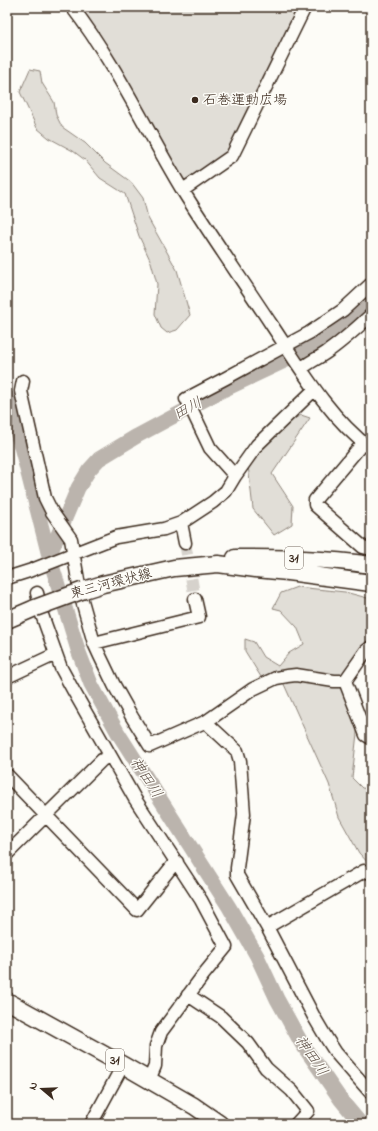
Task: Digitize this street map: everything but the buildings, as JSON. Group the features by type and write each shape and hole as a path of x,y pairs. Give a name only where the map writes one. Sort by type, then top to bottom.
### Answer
{"main road":[{"name":"東三河環状線","path":"218,564 231,558 288,558 320,559 371,565"},
{"name":"東三河環状線","path":"7,620 36,600 174,568 218,564 371,583"},
{"name":"31","path":"7,1001 149,1080 194,1106 220,1124"}],"street":[{"path":"72,7 88,27 183,190 314,390 345,426 367,446 315,500 315,505 363,547 371,549"},
{"path":"183,190 232,156 301,9"},
{"path":"235,476 210,448 189,405 226,378 287,348 343,310 371,284"},
{"path":"300,367 318,359 347,337 371,315"},
{"path":"23,381 21,391 45,498 71,539 68,556 94,643 114,685 150,746 207,721 253,689 276,678 296,675 344,681"},
{"path":"7,578 116,537 164,529 181,523 213,502 226,491 257,445 314,390"},
{"path":"181,523 185,543"},
{"path":"94,643 199,617 195,599"},
{"path":"36,600 61,668 73,690 135,799 201,900 226,947 161,1032 156,1046 155,1066 149,1080"},
{"path":"344,681 366,650 371,647"},
{"path":"7,677 56,654"},
{"path":"344,681 366,736 371,738"},
{"path":"207,721 210,726 237,751 240,761 244,814 237,875 267,927 327,1039 336,1053 371,1093"},
{"path":"7,854 102,760 110,756"},
{"path":"7,775 137,910 177,862"},
{"path":"267,927 364,871 371,873"},
{"path":"188,995 221,1017 248,1043 266,1068 292,1091 308,1111 296,1124"},
{"path":"91,1124 123,1065"}],"shaded area":[{"name":"石巻運動広場","path":"77,7 291,7 295,15 229,154 192,180 182,180"},
{"path":"30,69 40,71 42,83 54,102 56,115 62,127 85,143 105,163 131,182 143,198 148,218 177,270 190,315 177,330 167,333 161,328 155,314 157,284 151,262 139,236 125,194 100,178 85,160 73,151 49,138 37,128 20,92"},
{"path":"301,415 310,418 272,474 293,506 292,524 274,535 253,509 248,465 283,425"},
{"path":"297,587 345,592 371,599 371,653 345,675 358,718 352,778 362,788 371,789 371,866 359,853 339,817 329,784 283,682 273,672 261,677 245,651 245,639 254,642 263,657 278,666 289,653 304,644 297,627 281,610 273,608 281,593"}],"waterway":[{"name":"田川","path":"49,556 78,488 89,470 99,459 137,436 219,392 312,348 371,304"},
{"name":"神田川","path":"7,397 49,556 78,650 91,684 118,733 229,907 257,956 277,999 302,1044 341,1100 361,1124"}],"tunnel":[{"path":"185,543 195,599"}],"place":[{"name":"石巻運動広場","path":"195,100"}]}
